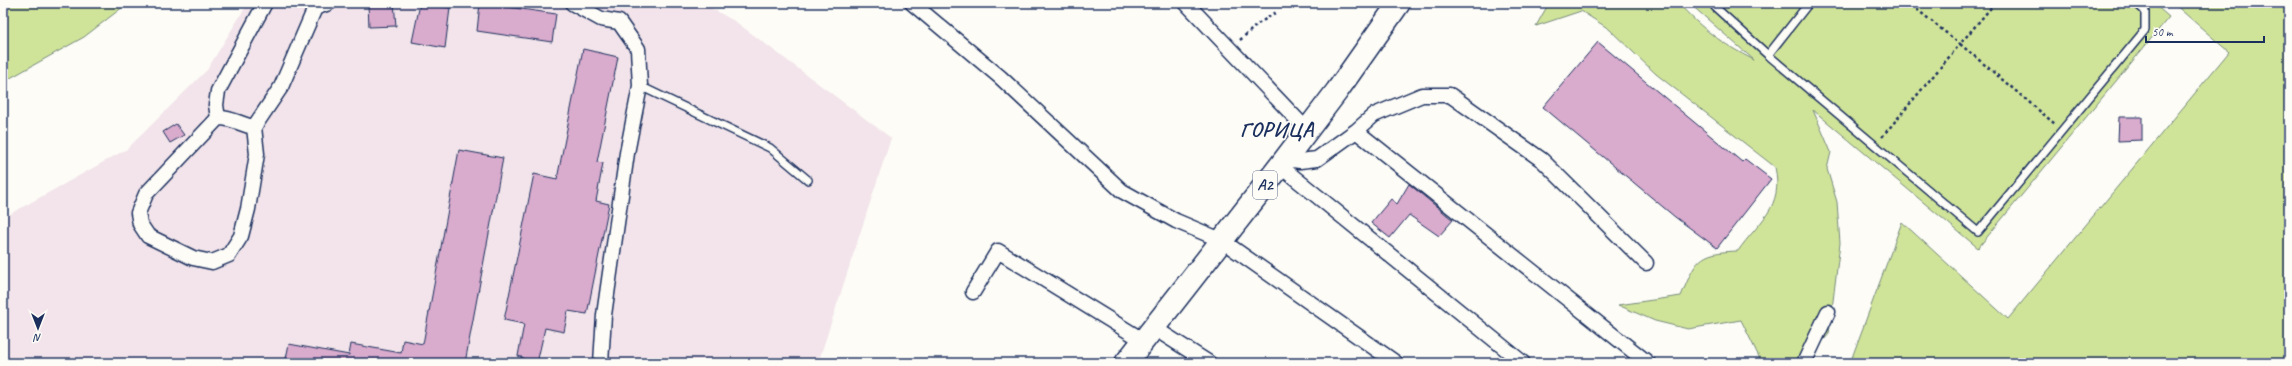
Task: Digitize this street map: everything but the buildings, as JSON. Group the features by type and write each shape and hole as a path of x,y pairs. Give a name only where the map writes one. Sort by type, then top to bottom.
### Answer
{"main road":[{"name":"A2","path":"1126,363 1221,240 1283,163 1397,5"}],"street":[{"path":"218,118 216,105 218,91 265,3"},
{"path":"254,126 243,126 226,118 218,118 146,194 138,213 140,224 148,236 193,258 212,262 229,255 241,236 248,209 256,154 254,126 281,87 315,8 329,3"},
{"path":"572,3 601,19 619,22 638,49 640,86 627,153 604,315 601,363"},
{"path":"912,3 1000,76 1122,191 1176,221 1221,240 1396,363"},
{"path":"1186,3 1307,130"},
{"path":"1283,163 1317,159 1374,116 1422,95 1450,95 1542,160 1646,263"},
{"path":"1356,131 1648,363"},
{"path":"1283,163 1523,363"},
{"path":"973,292 998,251 1149,334 1209,363"},
{"path":"1804,363 1828,312"}],"lane":[{"path":"1768,55 1809,3"},
{"path":"1715,7 1768,55 1978,232 2145,30 2145,11 2136,3"},
{"path":"640,86 770,148 808,180"}],"path":[{"path":"1909,3 2063,131"},
{"path":"1875,145 1995,3"},
{"path":"1229,49 1258,24 1278,11"}],"shaded area":[{"path":"248,3 702,3 736,22 891,138 818,363 3,363 3,218 127,149 207,70"}],"green space":[{"path":"10,3 128,3 84,37 3,82 3,6"},
{"path":"1549,3 1678,3 1713,35 1732,48 1754,60 1689,3 2153,3 2169,17 1978,248 1813,110 1831,152 1827,169 1837,202 1840,243 1829,334 1804,363 1762,363 1741,320 1688,329 1655,321 1618,305 1681,296 1690,274 1706,256 1738,251 1768,213 1773,204 1777,181 1775,167 1656,74 1609,29 1581,11 1536,26"},
{"path":"2173,3 2289,3 2289,363 1850,363 1902,222 2008,319 2229,52"}],"district":[{"name":"ГОРИЦА","path":"1277,129"}]}
